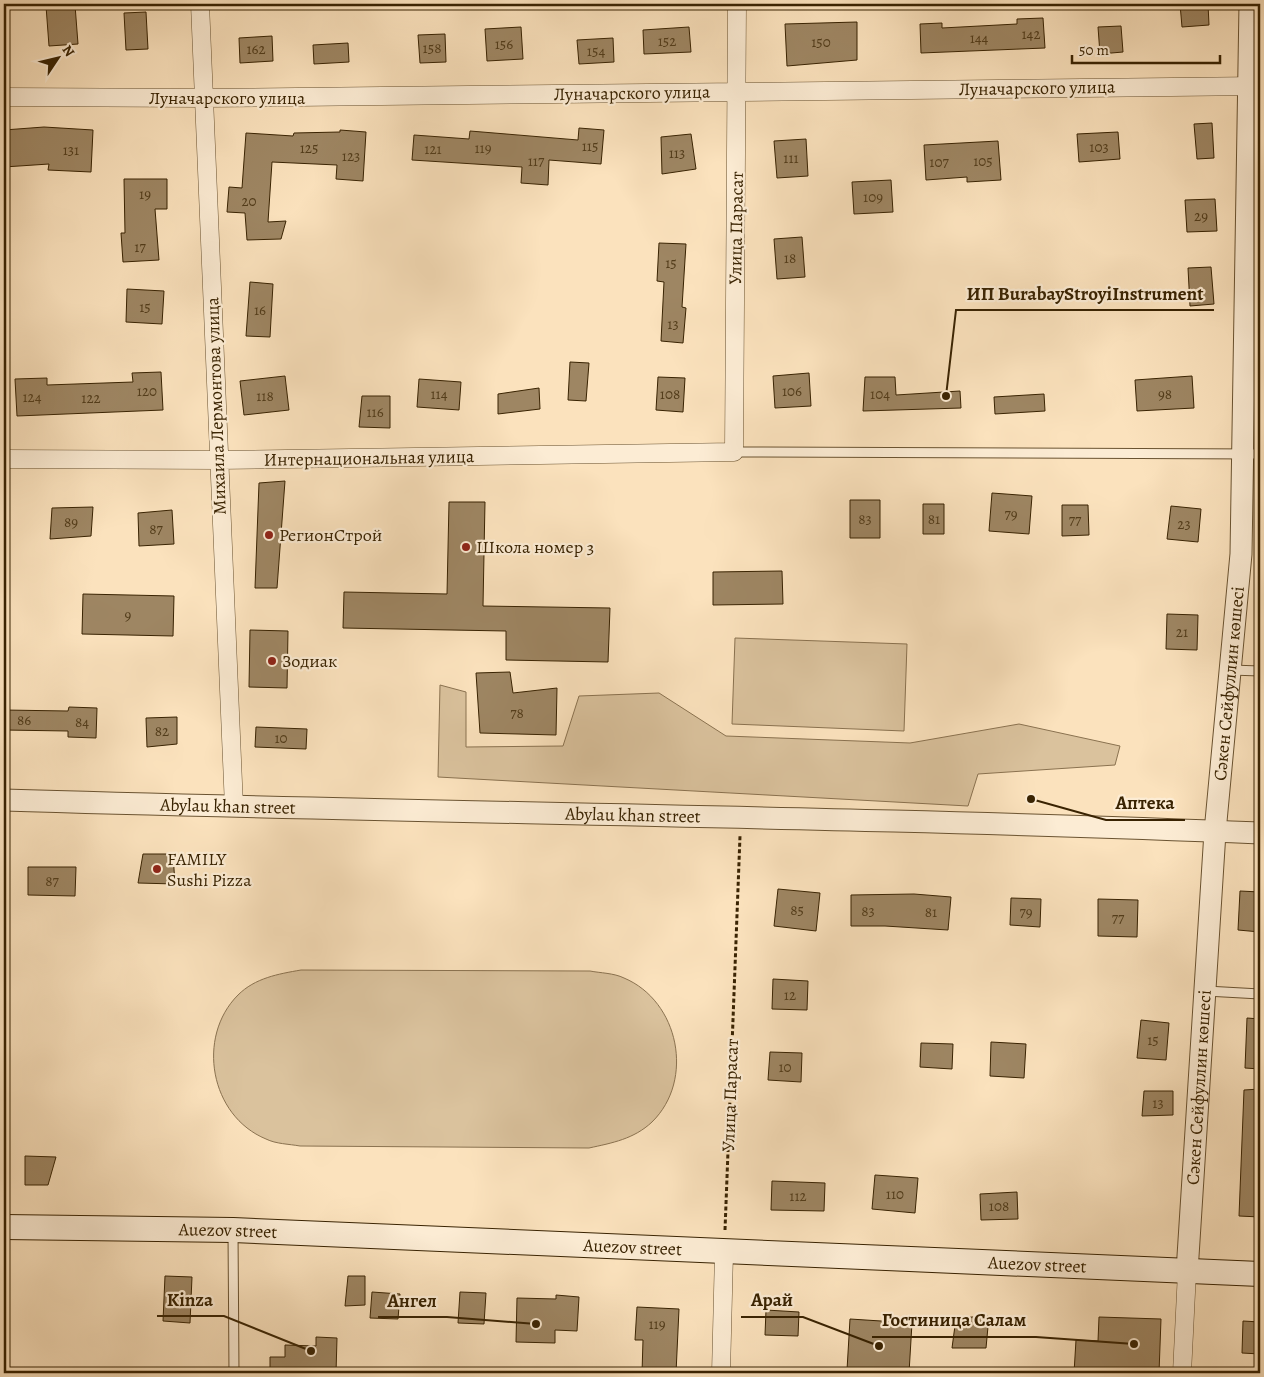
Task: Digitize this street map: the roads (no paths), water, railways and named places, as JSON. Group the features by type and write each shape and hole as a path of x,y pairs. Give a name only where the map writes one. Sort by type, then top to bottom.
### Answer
{"main road":[{"name":"Auezov street","path":"4,1227 233,1230 724,1253 1260,1274"}],"street":[{"name":"Михаила Лермонтова улица","path":"200,4 234,807"},
{"name":"Улица Парасат","path":"734,452 738,92 737,4"},
{"name":"Сәкен Сейфуллин көшесі","path":"1187,1272 1215,832 1252,455 1254,86 1250,4"},
{"name":"Луначарского улица","path":"4,97 204,98 1254,86"},
{"name":"Интернациональная улица","path":"4,459 218,460 734,452"},
{"name":"Abylau khan street","path":"4,800 234,807 740,816 1260,833"},
{"path":"721,1373 724,1253"},
{"path":"1182,1373 1187,1272"}],"lane":[{"path":"734,452 1252,455"},
{"path":"1230,670 1260,671"},
{"path":"1205,991 1260,994"},
{"path":"233,1230 234,1373"}],"place":[{"name":"ИП BurabayStroyiInstrument","path":"946,396"},
{"name":"РегионСтрой","path":"269,535"},
{"name":"Школа номер 3","path":"466,547"},
{"name":"Зодиак","path":"272,661"},
{"name":"Аптека","path":"1031,799"},
{"name":"FAMILY Sushi Pizza","path":"157,869"},
{"name":"Ангел","path":"536,1324"},
{"name":"Гостиница Салам","path":"1134,1344"},
{"name":"Арай","path":"879,1346"},
{"name":"Kinza","path":"311,1351"}]}
